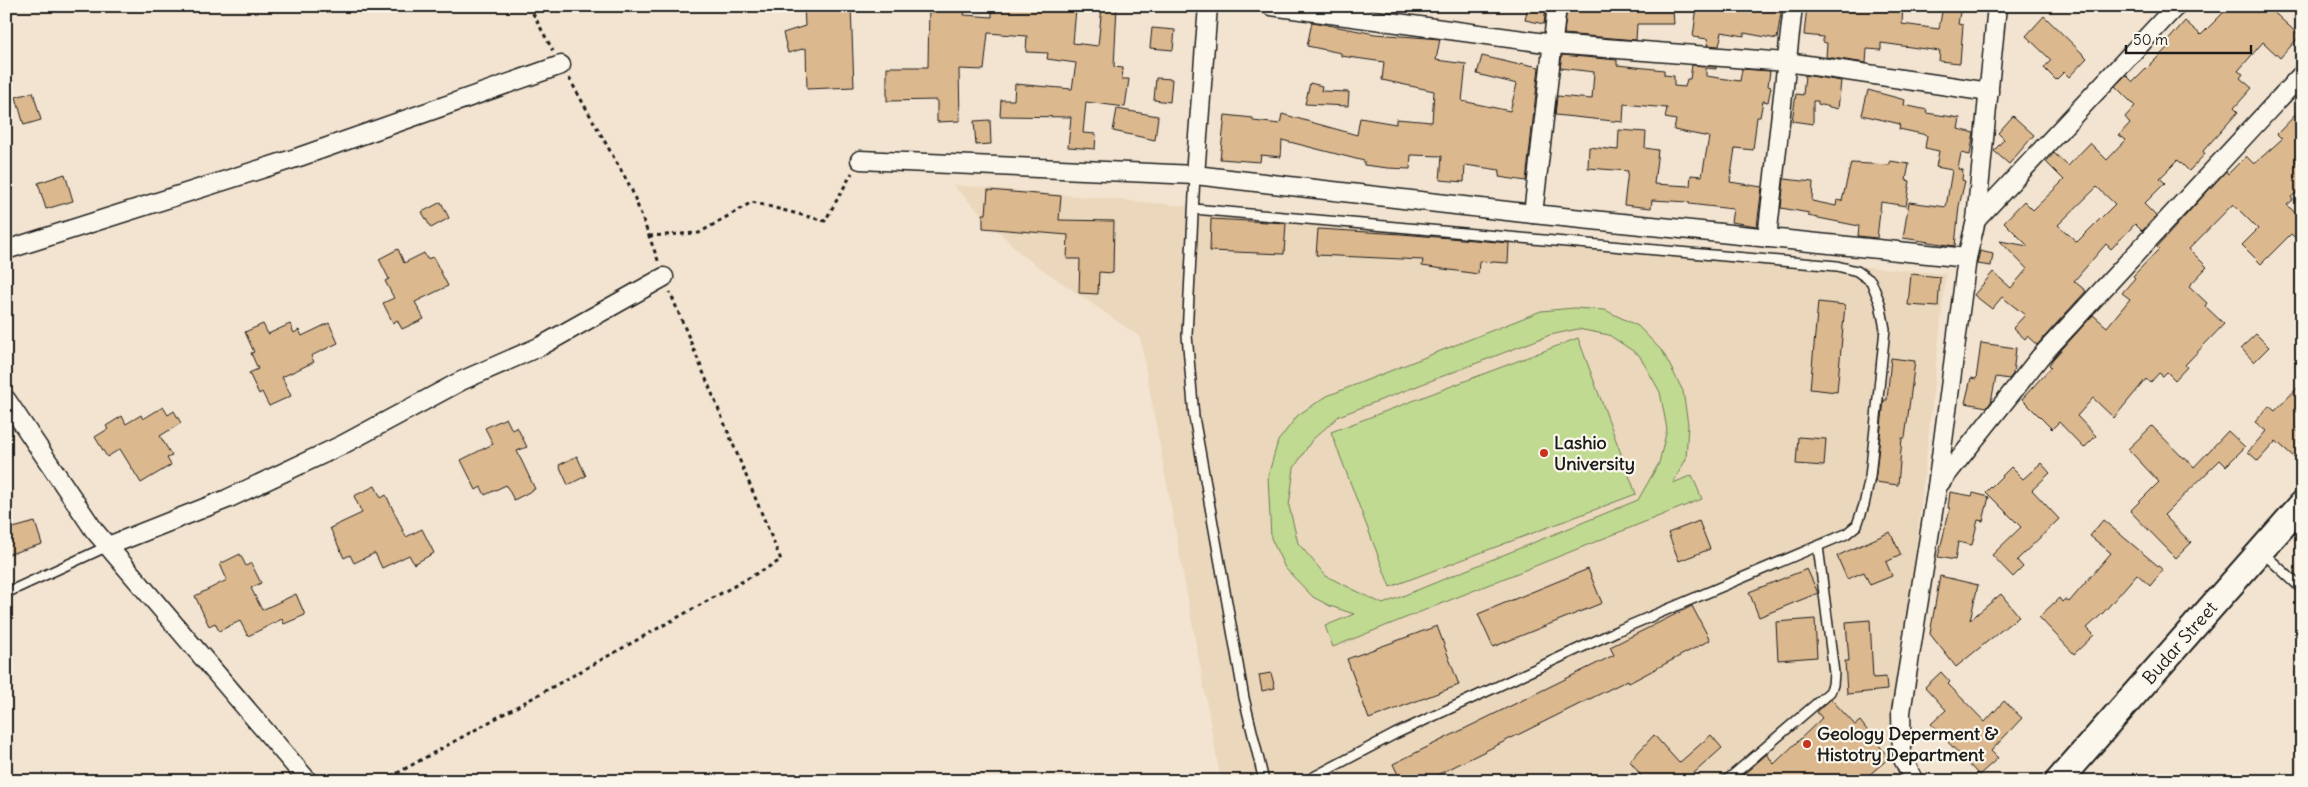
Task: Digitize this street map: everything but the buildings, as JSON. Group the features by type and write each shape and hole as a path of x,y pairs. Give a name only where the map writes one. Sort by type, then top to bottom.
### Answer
{"main road":[{"name":"Budar Street","path":"2058,781 2302,504"}],"street":[{"path":"1195,175 1208,6"},
{"path":"1271,6 1554,44 1787,62 1989,92"},
{"path":"1533,214 1557,6"},
{"path":"1767,238 1793,6"},
{"path":"1914,781 1902,757 1901,712 1936,487 1968,258 1976,220 1996,6"},
{"path":"1976,220 2176,6"},
{"path":"6,250 299,157 561,65"},
{"path":"1936,487 2040,357 2302,74"},
{"path":"860,160 1195,175 1533,214 1968,258"},
{"path":"108,546 227,499 342,445 461,381 541,346 664,277"},
{"path":"6,399 94,530 308,781"}],"lane":[{"path":"1195,175 1187,335 1194,417 1244,698 1264,781"},
{"path":"1194,209 1837,266 1857,271 1871,281 1880,304 1885,329 1870,477 1857,525 1846,534 1619,630 1394,734 1306,781"},
{"path":"6,594 108,546"},
{"path":"1726,781 1830,692 1833,685 1834,673 1818,546"},
{"path":"2260,551 2302,589"}],"path":[{"path":"383,781 781,560 664,277 631,188 529,6"},
{"path":"649,236 699,233 752,202 825,221 860,160"}],"shaded area":[{"name":"Lashio University","path":"953,185 1946,274 1914,568 1891,714 1893,757 1897,781 1221,781 1140,337 1022,255"}],"green space":[{"path":"1574,308 1605,310 1638,326 1663,352 1683,391 1688,424 1686,459 1673,483 1692,475 1702,499 1333,647 1325,626 1354,614 1330,606 1313,597 1285,568 1271,538 1268,476 1278,441 1298,415 1327,396 1541,311","holes":["1578,329 1609,335 1639,355 1660,392 1667,429 1659,463 1638,500 1383,604 1326,576 1298,543 1289,506 1294,468 1312,440 1339,416 1550,335"]},
{"path":"1578,338 1636,494 1390,587 1331,432"}],"place":[{"name":"Lashio University","path":"1544,453"},
{"name":"Geology Deperment & Histotry Department","path":"1807,744"}]}
